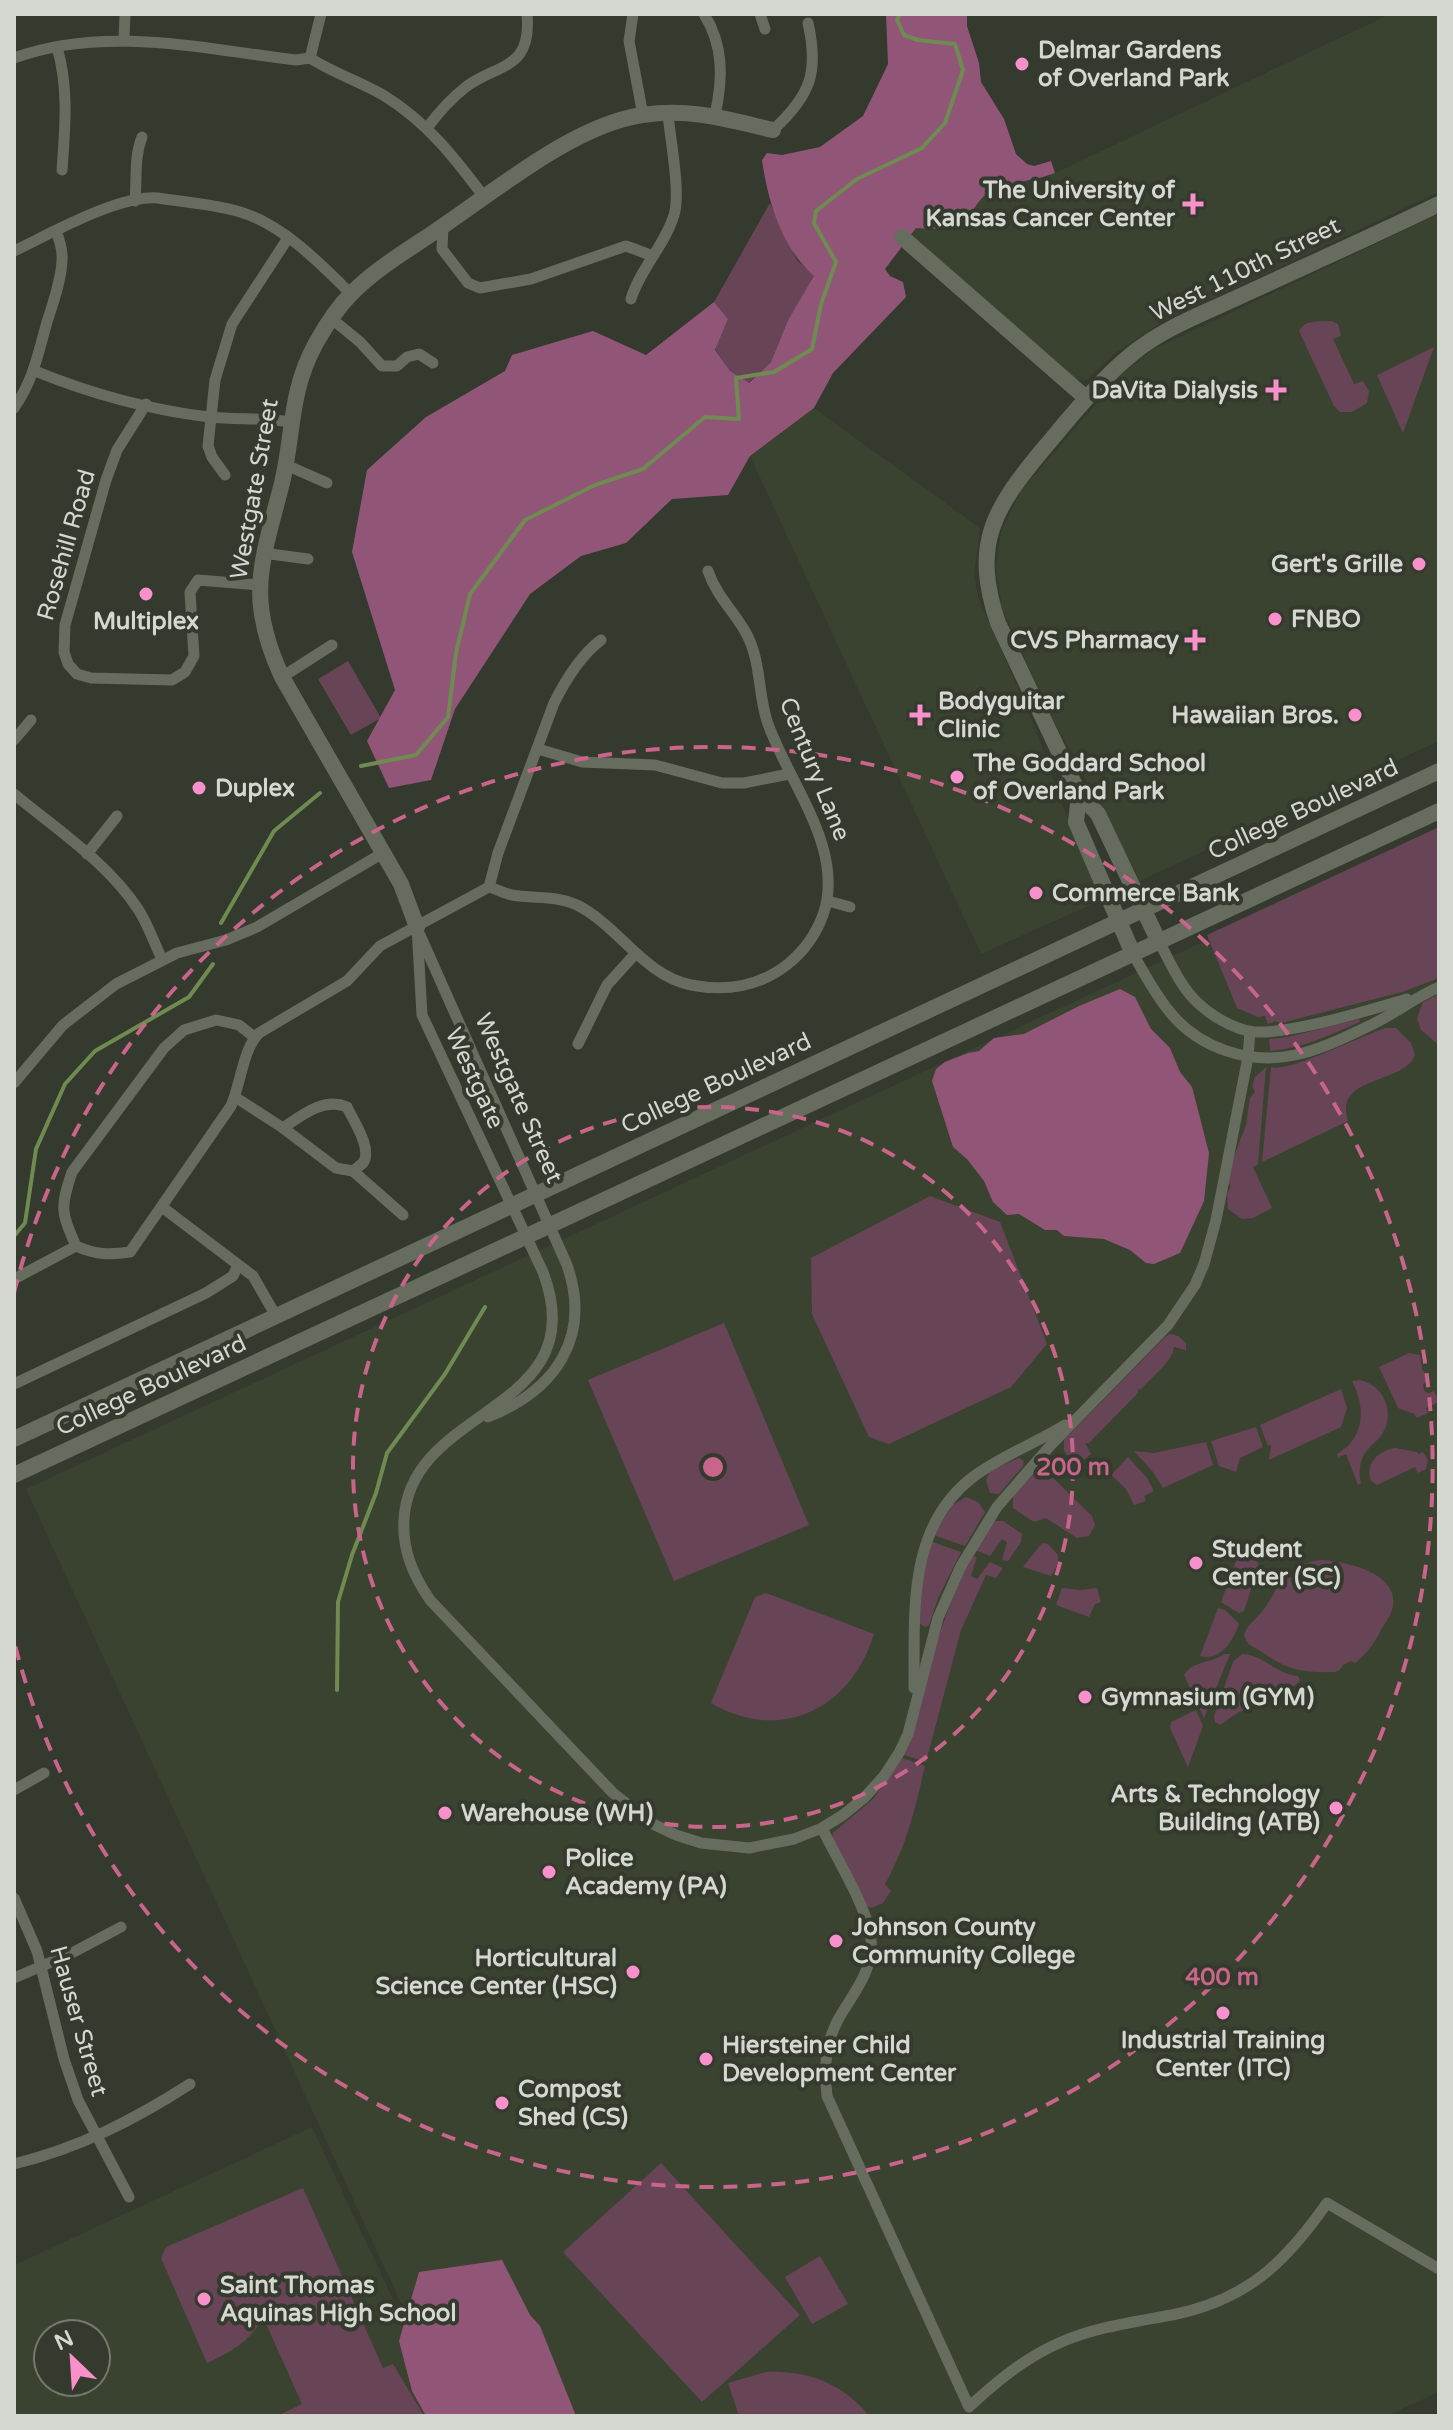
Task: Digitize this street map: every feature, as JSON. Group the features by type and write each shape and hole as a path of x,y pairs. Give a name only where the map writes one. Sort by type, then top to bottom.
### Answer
{"main road":[{"name":"Westgate Street","path":"417,927 401,884 282,677 270,652 263,625 259,585 263,553 286,465 290,422 299,382 309,357 351,294 383,267 577,137 610,123 643,115 668,114 715,115 773,130"},
{"name":"West 110th Street","path":"1079,794 998,623 988,595 986,557 994,521 1003,500 1086,398 1134,352 1163,333 1439,204"},
{"path":"902,237 1086,398"},
{"name":"College Boulevard","path":"14,1439 1439,771"},
{"path":"1079,794 1098,814 1159,942"},
{"path":"1079,794 1076,822 1133,954"},
{"name":"College Boulevard","path":"14,1475 1439,811"}],"street":[{"path":"124,40 125,14"},
{"path":"310,58 321,14"},
{"path":"427,128 466,87 507,66 518,56 528,28 527,14"},
{"path":"633,14 629,41 643,115"},
{"path":"704,14 719,53 722,75 715,115"},
{"path":"760,14 765,29"},
{"name":"Westgate Street","path":"773,130 789,116 812,77 814,60 808,23"},
{"path":"14,58 84,41 124,40 296,60 310,58 384,96 427,128 484,197"},
{"path":"57,47 65,74 66,92 62,170"},
{"path":"631,299 635,285 675,212 668,114"},
{"path":"135,201 138,168 135,155 142,137"},
{"path":"14,251 109,208 158,198 250,215 315,259 351,294"},
{"path":"443,226 442,249 468,283 480,288 531,279 626,246 653,256"},
{"path":"14,408 27,390 35,371 62,262 61,244 56,231"},
{"path":"225,475 208,446 215,380 232,324 288,238"},
{"path":"332,319 360,342 382,366 397,366 407,357 419,354 433,363"},
{"path":"35,371 61,382 210,417 290,422"},
{"name":"Rosehill Road","path":"146,404 117,450 106,480 65,625 64,652 68,664 77,674 91,678 172,680 185,672 194,656 190,592 198,580 259,585"},
{"path":"286,465 327,483"},
{"path":"263,553 308,559"},
{"name":"Century Lane","path":"489,887 513,895 545,896 578,905 605,924 658,971 688,984 717,989 750,985 778,972 806,946 818,927 828,901 826,852 767,720 751,643 734,614 715,591 708,571"},
{"path":"254,1037 239,1025 216,1020 184,1030 164,1048 72,1172 64,1195 63,1217 76,1246 93,1254 109,1256 130,1252 211,1137 235,1097 254,1037 272,1023 347,981 380,946 489,887 498,853 554,703 563,684 601,640"},
{"path":"282,677 332,645"},
{"path":"14,740 31,720"},
{"path":"538,749 582,762 655,765 722,783 744,783 789,774"},
{"path":"14,794 87,854 128,894 162,959"},
{"path":"87,854 117,816"},
{"path":"14,1083 38,1051 88,1004 116,984 162,959 257,927 383,853"},
{"path":"828,901 850,907"},
{"name":"Westgate Street","path":"417,927 567,1265 575,1299 575,1318 565,1355 555,1371 536,1391 512,1408 475,1422"},
{"name":"Westgate","path":"417,927 422,1015 549,1288 552,1320 544,1357 528,1380 475,1422"},
{"path":"1159,942 1177,976 1199,1004 1228,1024 1250,1031 1272,1031 1313,1024 1423,995"},
{"path":"578,1044 607,985 636,953"},
{"path":"1133,954 1168,1011 1185,1028 1224,1050 1248,1057 1284,1056 1317,1049 1378,1021 1439,987"},
{"path":"475,1422 435,1449 411,1485 405,1509 406,1549 420,1585 430,1600 613,1793 653,1824 701,1843 749,1848 772,1845 822,1828 864,1798 884,1776 908,1734 938,1618 961,1566 1003,1498 1168,1325 1195,1285 1214,1232 1248,1057 1250,1031"},
{"path":"235,1097 336,1168 353,1171 403,1215"},
{"path":"283,1128 300,1116 329,1103 347,1107 366,1154 363,1163 353,1171"},
{"path":"162,1207 253,1276 276,1316"},
{"path":"14,1279 76,1246"},
{"path":"14,1384 206,1293 233,1276 238,1265"},
{"path":"914,1713 914,1598 923,1546 934,1525 949,1501 974,1477 1079,1417"},
{"path":"14,1790 44,1773"},
{"path":"822,1828 867,1920 871,1937 871,1956 866,1975 838,2019 830,2039 826,2058 827,2096 969,2407 997,2381 1059,2343 1101,2328 1200,2308 1251,2284 1293,2249 1327,2203 1439,2269"},
{"name":"Hauser Street","path":"14,1898 41,1967 84,2116 129,2197"},
{"path":"14,1978 121,1927"},
{"path":"14,2164 97,2137 133,2120 190,2084"}],"shaded area":[{"path":"886,14 967,14 967,26 979,63 981,82 1004,119 1016,154 1034,166 1051,161 1055,173 990,191 964,220 952,226 916,228 885,269 890,276 903,282 906,297 833,373 814,408 750,456 728,495 672,499 626,543 581,556 530,594 455,709 431,780 389,788 367,741 395,690 352,552 367,470 426,417 505,371 512,355 593,331 646,355 714,302 728,319 715,350 730,371 749,383 771,362 788,320 814,276 793,252 778,223 762,160 767,153 782,155 820,147 863,116 888,64"},
{"path":"1390,14 1439,14 1439,192 1162,322 1115,353 1087,380 1075,379 911,236 916,228 935,230 991,191 1017,181 1035,181 1055,173"},
{"path":"770,203 797,260 815,276 788,320 771,362 748,383 730,372 715,349 728,319 714,302"},
{"path":"1439,214 1439,741 1140,881 1047,708 1002,608 996,568 1001,531 1021,491 1121,375 1152,350"},
{"path":"1331,321 1338,324 1341,336 1333,339 1354,384 1363,381 1369,391 1367,403 1352,412 1340,412 1334,406 1299,331 1309,323"},
{"path":"1434,347 1403,433 1377,375"},
{"path":"814,408 980,528 974,575 979,600 1032,720 1070,825 1104,899 981,954 750,456"},
{"path":"348,661 381,718 351,735 318,679"},
{"path":"1439,827 1439,978 1402,992 1281,1023 1275,1021 1268,1024 1265,1016 1258,1017 1237,1008 1207,935"},
{"name":"Johnson County Community College","path":"1439,832 1439,2392 1387,2416 453,2416 26,1489"},
{"path":"1120,989 1135,997 1151,1029 1170,1048 1180,1072 1192,1087 1209,1153 1204,1201 1180,1253 1154,1264 1146,1263 1130,1250 1104,1239 1064,1236 1057,1230 1045,1230 1019,1214 1007,1215 993,1202 984,1181 967,1159 953,1147 932,1081 936,1069 945,1062 979,1051 994,1038 1024,1034"},
{"path":"1439,994 1439,1045 1421,1030 1417,1018 1423,1002"},
{"path":"1359,1019 1360,1022 1316,1040 1270,1051 1269,1039"},
{"path":"1385,1028 1396,1028 1411,1043 1415,1055 1408,1065 1360,1088 1351,1096 1346,1106 1348,1121 1262,1162 1271,1067 1293,1065"},
{"path":"1266,1067 1258,1164 1253,1167 1272,1208 1253,1218 1242,1219 1228,1209 1227,1194 1231,1186 1228,1182 1246,1125 1250,1098 1255,1092 1252,1086 1255,1077"},
{"path":"930,1196 1000,1222 1047,1344 1011,1387 889,1444 869,1437 812,1314 811,1258"},
{"path":"724,1323 809,1525 674,1581 588,1380"},
{"path":"1170,1334 1186,1343 1186,1350 1174,1347 1161,1369 1140,1390 1138,1388 1138,1393 1089,1443 1085,1443 1091,1454 1081,1462 1074,1462 1064,1451 1064,1440"},
{"path":"1409,1353 1420,1355 1422,1369 1430,1382 1423,1384 1424,1391 1434,1391 1439,1402 1426,1408 1428,1413 1417,1418 1398,1408 1379,1367"},
{"path":"1360,1380 1381,1394 1388,1409 1388,1418 1382,1434 1362,1459 1361,1483 1358,1485 1346,1454 1338,1457 1337,1454 1358,1431 1360,1402 1352,1381"},
{"path":"1341,1389 1347,1408 1341,1427 1269,1460 1271,1445 1268,1446 1260,1425"},
{"path":"1256,1427 1263,1447 1240,1458 1236,1472 1219,1466 1211,1441"},
{"path":"1206,1442 1213,1465 1163,1488 1134,1451 1154,1453"},
{"path":"1395,1448 1418,1454 1423,1452 1428,1460 1426,1469 1418,1473 1415,1467 1377,1485 1371,1481 1371,1463 1378,1455"},
{"path":"1128,1457 1154,1491 1144,1496 1146,1501 1134,1505 1126,1489 1111,1475"},
{"path":"1019,1458 1024,1461 1023,1466 999,1494 990,1493 986,1480 990,1472"},
{"path":"1044,1462 1052,1462 1062,1473 1052,1477 1092,1516 1095,1525 1089,1536 1077,1538 1046,1518 1034,1522 1013,1508 1013,1495"},
{"path":"966,1497 978,1502 985,1512 965,1546 936,1536 934,1534 953,1505"},
{"path":"995,1521 1003,1521 1022,1534 1021,1542 1008,1561 1002,1560 1007,1542 1002,1539 990,1556 975,1550"},
{"path":"930,1541 961,1552 938,1598 929,1625 925,1627 919,1623 918,1607"},
{"path":"1042,1543 1048,1544 1058,1555 1058,1564 1051,1576 1023,1567"},
{"path":"1239,1553 1256,1558 1259,1565 1244,1611 1239,1613 1221,1602"},
{"path":"972,1556 977,1557 971,1576 977,1579 990,1562 1003,1568 996,1578 986,1575 961,1630 926,1762 904,1755 915,1727 941,1631"},
{"path":"1321,1560 1368,1571 1379,1577 1393,1594 1391,1612 1371,1647 1355,1663 1351,1661 1335,1672 1288,1667 1251,1645 1244,1635 1290,1571"},
{"path":"1062,1588 1097,1588 1101,1602 1095,1604 1089,1617 1056,1605"},
{"path":"766,1593 874,1634 849,1682 831,1700 810,1712 787,1719 763,1720 737,1715 711,1703 755,1597"},
{"path":"1218,1608 1225,1610 1239,1624 1225,1649 1214,1656 1200,1656"},
{"path":"1230,1654 1204,1718 1184,1675 1197,1664"},
{"path":"1242,1654 1298,1676 1300,1681 1273,1702 1239,1712 1220,1725 1215,1722 1214,1716 1233,1662"},
{"path":"1196,1710 1203,1726 1188,1767 1170,1728 1171,1722"},
{"path":"902,1758 925,1766 905,1841 885,1884 891,1891 883,1903 871,1908 865,1905 832,1837 873,1799"},
{"name":"Saint Thomas Aquinas High School","path":"312,2127 448,2416 14,2416 14,2265"},
{"path":"661,2163 800,2315 702,2402 563,2252"},
{"path":"303,2188 383,2368 393,2364 424,2416 277,2416 302,2404 263,2317 253,2333 240,2345 207,2363 161,2258 166,2247"},
{"path":"820,2256 848,2304 812,2324 785,2277"},
{"path":"502,2260 530,2315 540,2326 576,2416 426,2416 412,2391 399,2341 419,2272"},
{"path":"766,2372 795,2373 823,2381 848,2395 869,2416 739,2416 728,2383"}],"waterway":[{"path":"361,766 416,755 448,717 456,653 470,594 525,520 595,485 643,469 705,417 739,419 736,378 774,372 812,349 821,304 836,262 814,223 816,211 857,179 922,148 945,123 963,70 955,44 918,40 904,35 897,20 900,14"},
{"path":"221,923 274,831 320,793"},
{"path":"14,1236 25,1223 36,1149 65,1084 95,1051 189,997 213,964"},
{"path":"337,1690 338,1602 387,1453 445,1374 485,1307"}],"place":[{"name":"Delmar Gardens of Overland Park","path":"1022,64"},
{"name":"The University of Kansas Cancer Center","path":"1193,204"},
{"name":"DaVita Dialysis","path":"1276,390"},
{"name":"Gert's Grille","path":"1419,564"},
{"name":"Multiplex","path":"146,594"},
{"name":"FNBO","path":"1275,619"},
{"name":"CVS Pharmacy","path":"1195,640"},
{"name":"Bodyguitar Clinic","path":"920,715"},
{"name":"Hawaiian Bros.","path":"1355,715"},
{"name":"The Goddard School of Overland Park","path":"957,777"},
{"name":"Duplex","path":"199,788"},
{"name":"Commerce Bank","path":"1036,893"},
{"name":"Student Center (SC)","path":"1196,1563"},
{"name":"Gymnasium (GYM)","path":"1085,1697"},
{"name":"Arts & Technology Building (ATB)","path":"1336,1808"},
{"name":"Warehouse (WH)","path":"445,1813"},
{"name":"Police Academy (PA)","path":"549,1872"},
{"name":"Johnson County Community College","path":"836,1941"},
{"name":"Horticultural Science Center (HSC)","path":"633,1972"},
{"name":"Industrial Training Center (ITC)","path":"1223,2013"},
{"name":"Hiersteiner Child Development Center","path":"706,2059"},
{"name":"Compost Shed (CS)","path":"502,2103"},
{"name":"Saint Thomas Aquinas High School","path":"204,2299"}]}
